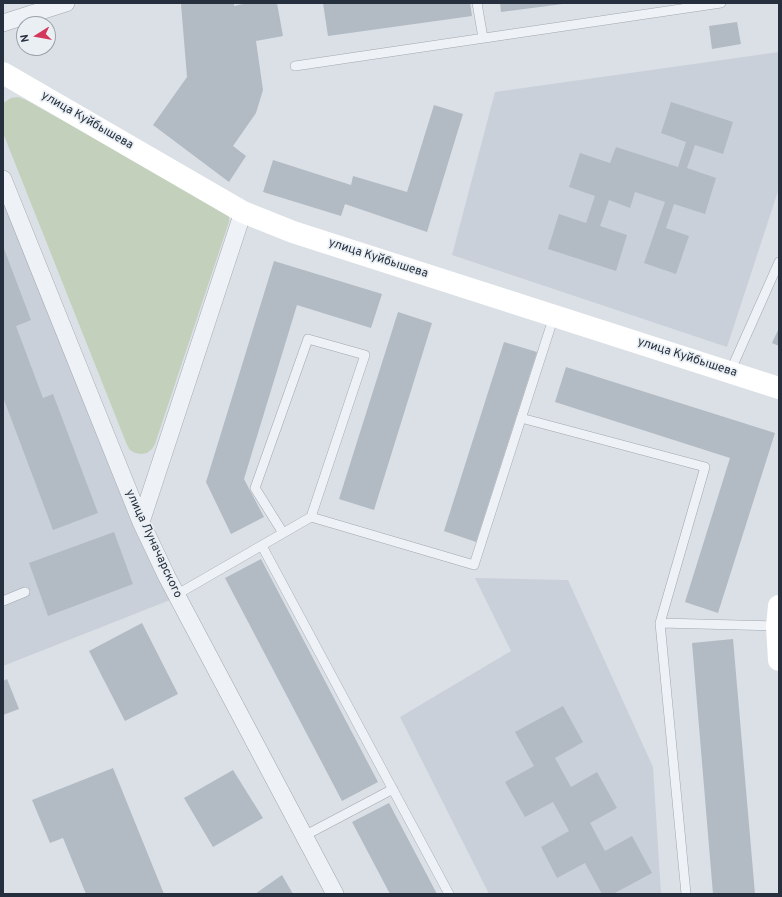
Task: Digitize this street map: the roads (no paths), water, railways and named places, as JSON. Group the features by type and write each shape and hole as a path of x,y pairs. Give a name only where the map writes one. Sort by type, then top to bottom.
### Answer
{"street":[{"path":"3,23 66,3"},
{"name":"улица Куйбышева","path":"3,73 243,212 292,232 779,388"},
{"name":"улица Луначарского","path":"3,180 141,522 176,595 335,894"},
{"path":"141,522 243,212"},
{"path":"778,619 779,660"}],"lane":[{"path":"477,3 482,38"},
{"path":"295,66 721,3"},
{"path":"730,372 779,262"},
{"path":"311,517 474,565 554,316"},
{"path":"176,595 311,517 365,355 308,339 255,488 283,533"},
{"path":"521,418 705,467 660,623 686,894"},
{"path":"262,546 450,894"},
{"path":"3,601 25,592"},
{"path":"660,623 778,619"},
{"path":"304,836 393,789"}]}
